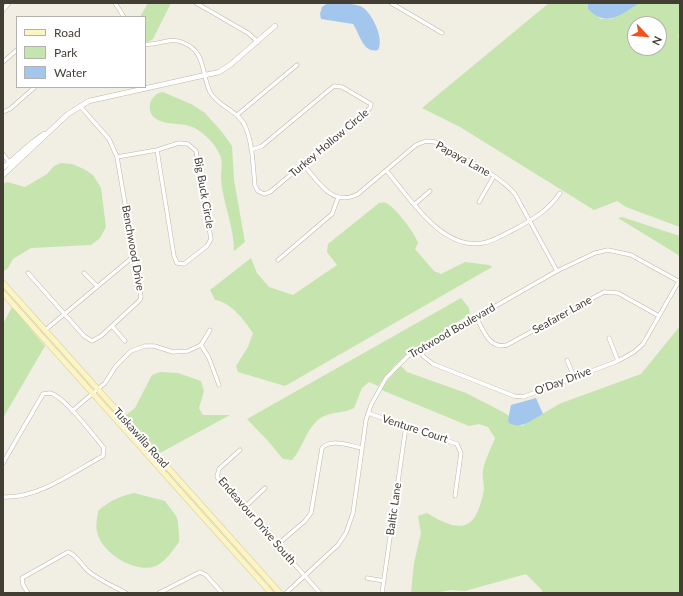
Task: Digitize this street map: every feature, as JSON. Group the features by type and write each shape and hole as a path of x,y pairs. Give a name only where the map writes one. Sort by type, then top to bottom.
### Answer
{"main road":[{"name":"Tuskawilla Road","path":"3,283 92,394 271,593"},
{"name":"Tuskawilla Road","path":"3,293 98,390 280,593"}],"street":[{"path":"3,10 9,3"},
{"path":"196,3 248,33 258,42"},
{"path":"391,3 442,33"},
{"path":"118,4 124,16"},
{"path":"146,88 219,72 258,42 275,26"},
{"path":"146,44 172,40 184,42 196,51 200,57 210,91 215,99 237,115 246,126 251,150"},
{"path":"3,62 16,51"},
{"path":"237,115 297,65"},
{"name":"Turkey Hollow Circle","path":"334,86 342,87 370,102 372,106 370,108 303,164 270,192 264,194 255,186 251,150 262,146 334,86"},
{"path":"3,112 34,88"},
{"path":"3,175 11,164 33,142 80,106 99,98 145,88"},
{"name":"Benchwood Drive","path":"64,314 84,336 92,341 112,326 140,300 117,157 109,139 80,106"},
{"name":"Papaya Lane","path":"338,198 346,198 358,194 416,145 430,141 494,176 509,187 515,194 558,271"},
{"name":"Big Buck Circle","path":"117,157 157,150 179,143 184,143 193,147 198,155 211,240 207,246 184,264 177,263 174,256 157,150"},
{"path":"3,154 11,164"},
{"path":"3,168 11,164"},
{"path":"278,260 332,214 338,198 329,194 303,164"},
{"path":"386,170 435,228 452,239 462,243 482,244 493,240 530,221 546,210 560,193"},
{"path":"479,202 494,176"},
{"path":"415,204 430,190"},
{"name":"Trotwood Boulevard","path":"286,593 338,545 346,533 353,513 368,413 386,378 408,356 419,348 558,271 594,253 614,251 639,258 680,282"},
{"path":"42,332 134,256"},
{"path":"28,273 64,314"},
{"path":"84,273 96,286"},
{"name":"O'Day Drive","path":"419,348 432,364 514,396 523,396 627,357 638,349 680,282"},
{"name":"Seafarer Lane","path":"476,317 490,341 500,347 507,346 604,292 618,293 659,316"},
{"path":"112,326 124,341"},
{"path":"72,411 98,390 125,356 138,348 154,346 173,352 180,352 201,345 210,330"},
{"path":"609,338 618,361"},
{"path":"201,345 210,358 219,385"},
{"path":"568,360 574,377"},
{"path":"3,463 44,394 54,394 72,411 104,448 103,456 33,494 20,497 3,497"},
{"name":"Venture Court","path":"368,413 453,441 460,447 461,453 455,496"},
{"name":"Baltic Lane","path":"382,593 406,426"},
{"path":"277,545 305,521 311,513 322,448 325,445 334,443 362,448"},
{"name":"Endeavour Drive South","path":"240,450 219,469 217,475 220,481 320,593"},
{"path":"244,508 265,488"},
{"path":"28,593 23,585 22,578 68,552 75,556 86,570 94,576 126,593"},
{"path":"159,593 200,572 206,574 222,593"},
{"path":"367,578 384,581"}],"green space":[{"path":"148,3 171,3 153,39 148,42 146,42 146,16 141,16"},
{"path":"549,3 588,3 588,9 601,19 611,19 638,3 680,3 680,31 678,37 680,39 680,227 626,207 617,201 594,210 460,127 422,108"},
{"path":"163,92 193,105 205,113 232,146 234,180 245,242 234,251 234,242 222,188 222,164 218,150 203,133 198,130 185,125 160,121 152,115 150,111 150,104 156,95"},
{"path":"61,163 72,164 93,175 101,188 106,227 100,238 91,245 31,248 13,259 8,268 3,272 3,184 7,182 25,187 47,174 54,166"},
{"path":"379,203 390,205 404,221 418,243 415,249 434,271 441,274 465,262 489,265 492,267 285,386 238,372 236,366 248,347 253,333 232,308 221,301 215,300 210,290 251,258 257,273 269,287 293,295 337,265 327,252 328,244"},
{"path":"622,217 680,236 680,256 618,218"},
{"path":"461,298 469,308 470,314 406,355 394,366 378,386 369,382 362,388 354,408 323,416 319,419 311,428 292,460 283,459 247,419"},
{"path":"12,307 45,346 3,418 3,324"},
{"path":"680,326 680,593 542,593 542,590 526,574 465,591 451,590 435,593 411,593 414,563 421,533 418,516 427,513 447,523 461,526 472,520 477,513 482,498 484,489 483,470 495,438 488,427 479,424 469,426 381,389 400,365 407,372 466,393 503,412 509,416 508,420 522,426 559,404 641,374"},
{"path":"160,372 178,373 201,381 204,391 199,408 203,415 230,415 160,453 126,415 135,408 152,375"},
{"path":"134,493 165,501 177,518 179,542 161,563 153,567 137,567 113,555 101,542 97,532 96,523 98,511 115,499"}],"water":[{"path":"328,3 352,4 360,6 364,9 376,25 380,39 378,50 369,49 365,46 353,24 321,19 320,14 322,7"},
{"path":"588,3 638,4 613,18 607,19 595,15 588,9"},
{"path":"536,398 543,414 522,425 514,425 509,423 508,420 511,405"}]}
